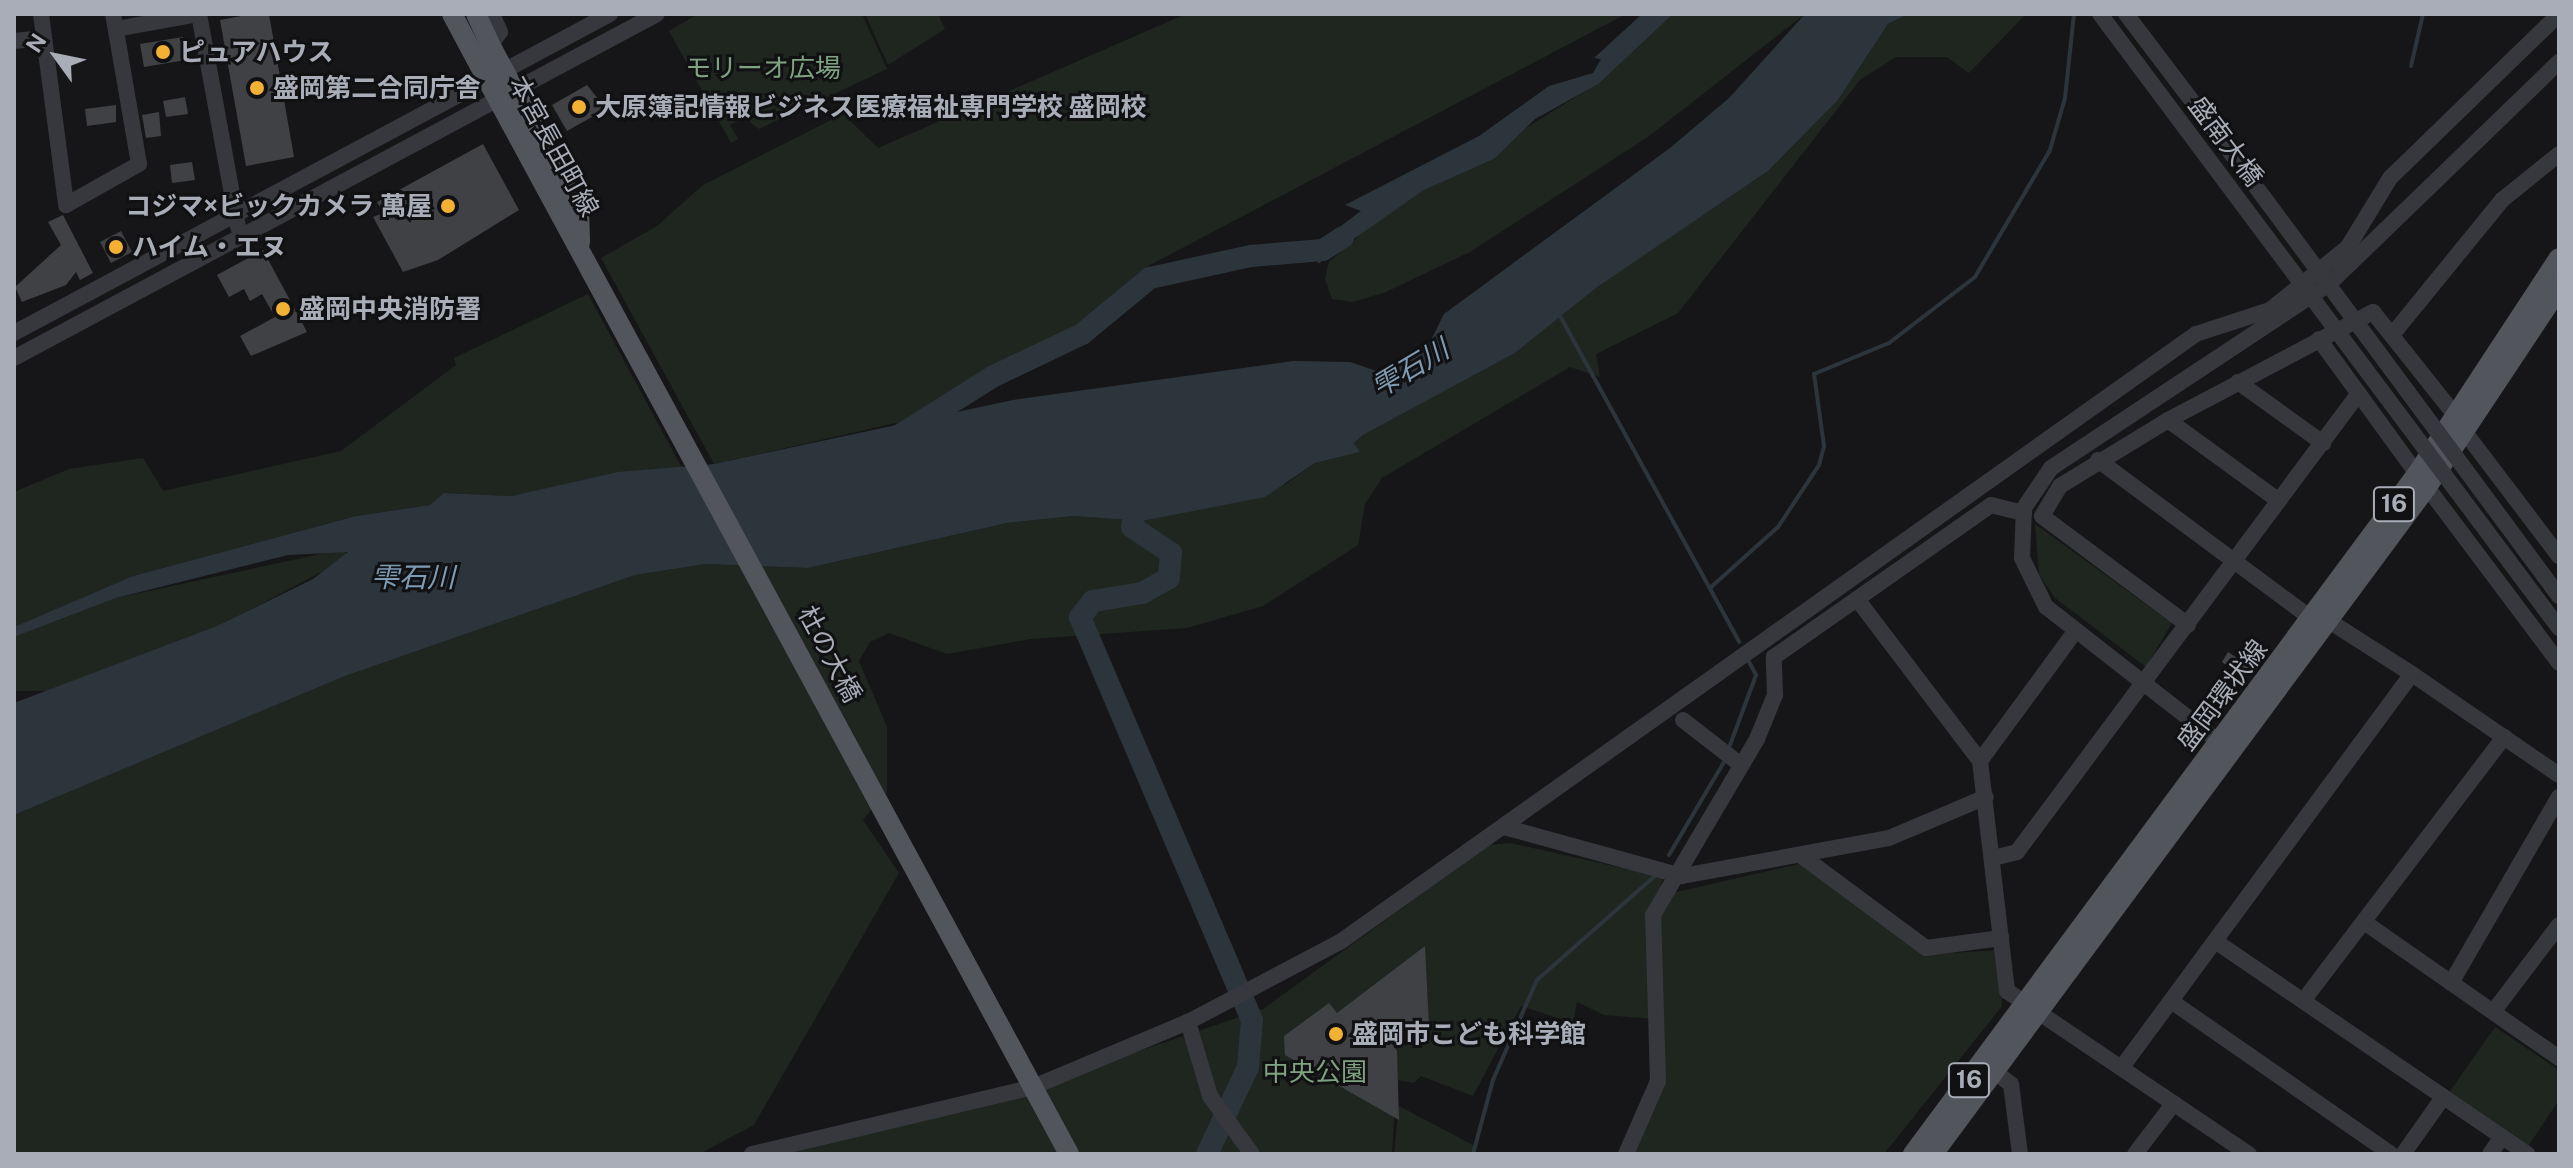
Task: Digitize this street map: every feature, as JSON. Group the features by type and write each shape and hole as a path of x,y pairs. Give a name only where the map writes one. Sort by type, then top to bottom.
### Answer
{"main road":[{"name":"本宮長田町線","path":"452,14 484,54 579,211 580,246"},
{"name":"本宮長田町線","path":"476,14 484,54"},
{"name":"杜の大橋","path":"580,246 1033,1087"},
{"name":"盛岡環状線","path":"1913,1154 2032,1010 2422,480 2559,258"},
{"name":"盛岡環状線","path":"2459,423 2559,288"},
{"name":"盛岡環状線","path":"1933,1154 1995,1072 2032,1010"},
{"path":"1033,1087 1069,1154"}],"street":[{"path":"41,14 66,205 139,164 114,22 198,14 240,236"},
{"path":"452,14 475,57 496,46 500,32 492,14"},
{"path":"14,333 236,217 610,14"},
{"path":"14,358 657,14"},
{"name":"盛南大橋","path":"2100,14 2559,628"},
{"name":"盛南大橋","path":"2126,14 2330,283 2559,596"},
{"path":"752,1154 1033,1087 1188,1022 1340,942 2196,334 2270,310 2348,247 2390,178 2559,14"},
{"path":"14,41 44,38"},
{"path":"2226,747 2074,633 2046,607 2028,575 2024,513 2051,468 2330,283 2559,62"},
{"path":"2392,335 2502,200 2559,154"},
{"path":"2188,625 2042,516 2060,486 2098,460 2373,312 2559,556"},
{"path":"2319,339 2559,663"},
{"path":"2238,382 2323,443"},
{"path":"1993,858 2017,852 2359,393"},
{"path":"2168,420 2279,501"},
{"path":"2098,460 2233,561 2320,620 2412,674 2559,775"},
{"path":"1626,1154 1658,1081 1653,915 1659,897 1682,876 1775,695 1774,657 1991,505 2024,513"},
{"path":"1857,599 1980,761 2007,991 2249,1154"},
{"path":"1980,761 2074,633"},
{"path":"2122,1067 2412,674"},
{"path":"1683,720 1741,765"},
{"path":"2303,1001 2504,737"},
{"path":"1504,827 1682,876 1803,857 1889,838 1986,797"},
{"path":"2451,983 2559,797"},
{"path":"1803,857 1926,948 2001,938"},
{"path":"2364,922 2555,1055 2559,1037"},
{"path":"2493,1012 2556,937"},
{"path":"2215,941 2442,1099 2527,1154"},
{"path":"2171,1001 2391,1154"},
{"path":"1188,1022 1210,1096 1252,1154"},
{"path":"1995,1072 2011,1084 2020,1154"},
{"path":"2403,1154 2442,1099"},
{"path":"2135,1154 2174,1103"},
{"path":"2490,1154 2502,1137"}],"green space":[{"name":"モリーオ広場","path":"698,14 862,14 887,69 759,129 744,118 730,125 738,139 731,143 669,31"},
{"path":"865,14 938,14 945,29 888,65"},
{"path":"1186,14 1626,14 1150,265 1069,332 918,418 714,464 601,258 657,226 703,185 843,114 878,148"},
{"path":"1673,14 1805,14 1648,137 1470,252 1386,292 1353,302 1332,299 1325,279 1329,262 1366,230 1424,190 1494,159 1511,137 1592,87"},
{"path":"1908,14 2026,14 1969,73 1947,57 1896,57 1860,80 1678,313 1596,354 1600,377 1570,367 1382,478 1365,504 1358,545 1263,606 1187,628 1031,639 947,654 889,633 870,642 859,661 887,727 887,792 863,820 899,873 754,1125 699,1154 14,1154 14,815 345,676 635,575 706,564 808,568 1007,523 1074,516 1142,521 1286,484 1315,463 1360,452 1354,443 1363,435 1515,353 1596,288 1768,171 1838,100 1888,24"},
{"path":"588,294 682,468 512,496 444,493 430,505 356,516 133,576 14,627 14,492 69,469 143,458 163,491 341,451 456,365 454,358"},
{"path":"2035,524 2172,623 2146,667 2055,598 2039,574"},
{"path":"344,549 348,558 217,627 55,691 14,691 14,637 116,598"},
{"name":"中央公園","path":"1510,843 1663,877 1659,896 1799,864 1923,955 1997,950 2002,1006 1884,1154 1626,1154 1651,1109 1656,1019 1604,1015 1577,1002 1573,1023 1521,1006 1473,1096 1421,1076 1414,1083 1398,1080 1397,1067 1392,1154 752,1154 1033,1087 1263,1009 1489,845"},
{"path":"2495,1027 2559,1070 2559,1100 2527,1148 2448,1094"},
{"path":"1399,1106 1473,1145 1473,1154 1394,1154"}],"water":[{"path":"1642,14 1673,14 1598,84 1535,119 1494,159 1424,190 1318,264 1317,244 1361,211 1345,205 1479,136 1549,86 1593,73 1601,59 1594,58"},
{"name":"雫石川","path":"1805,14 1908,14 1888,24 1838,100 1768,171 1596,288 1515,353 1363,435 1354,443 1360,452 1315,463 1265,497 1142,521 1074,516 1007,523 808,568 706,564 635,575 345,676 14,815 14,703 217,626 313,579 348,552 288,555 116,598 14,637 14,627 133,576 356,516 430,505 444,493 512,496 618,472 714,464 1013,400 1293,361 1350,362 1382,373 1431,340 1444,314 1670,148 1729,98"}],"building":[{"name":"盛岡第二合同庁舎","path":"269,14 294,157 246,166 220,20"},
{"name":"ピュアハウス","path":"183,37 186,60 144,67 140,44"},
{"name":"大原簿記情報ビジネス医療福祉専門学校 盛岡校","path":"587,85 606,109 567,131 552,105"},
{"path":"185,97 188,114 166,117 163,101"},
{"path":"116,105 116,122 87,126 85,109"},
{"path":"159,112 161,136 146,138 142,115"},
{"name":"コジマ×ビックカメラ 萬屋","path":"483,144 519,210 438,260 403,272 373,217 383,213 377,202"},
{"path":"192,162 195,180 172,183 170,165"},
{"path":"63,215 93,273 80,280 76,272 66,285 22,302 15,287 61,245 48,222"},
{"name":"ハイム・エヌ","path":"121,231 132,252 111,263 100,242"},
{"name":"盛岡中央消防署","path":"263,250 307,332 251,356 240,336 275,317 262,294 250,301 244,289 229,297 217,275"},
{"path":"2228,652 2252,668 2244,680 2222,662"},
{"name":"盛岡市こども科学館","path":"1425,946 1429,1027 1383,1032 1397,1051 1399,1120 1285,1055 1284,1036 1329,1003 1337,1013"}],"waterway":[{"path":"1710,588 1778,527 1819,465 1824,446 1814,374 1889,343 1975,277 2050,150 2065,98 2074,14"},
{"path":"2411,66 2423,14"},
{"name":"雫石川","path":"903,433 994,376 1082,334 1150,278 1251,256 1323,250 1343,237"},
{"path":"1559,314 1739,642"},
{"path":"1137,493 1132,527 1171,553 1169,578 1142,593 1093,601 1080,617 1252,1020 1248,1067 1207,1154"},
{"path":"1730,745 1756,675 1749,662"},
{"path":"1669,855 1724,762"},
{"path":"1473,1154 1493,1080 1537,980 1656,875"}],"place":[{"name":"ピュアハウス","path":"163,52"},
{"name":"盛岡第二合同庁舎","path":"257,88"},
{"name":"大原簿記情報ビジネス医療福祉専門学校 盛岡校","path":"579,107"},
{"name":"コジマ×ビックカメラ 萬屋","path":"448,206"},
{"name":"ハイム・エヌ","path":"116,247"},
{"name":"盛岡中央消防署","path":"283,309"},
{"name":"盛岡市こども科学館","path":"1336,1034"}]}
